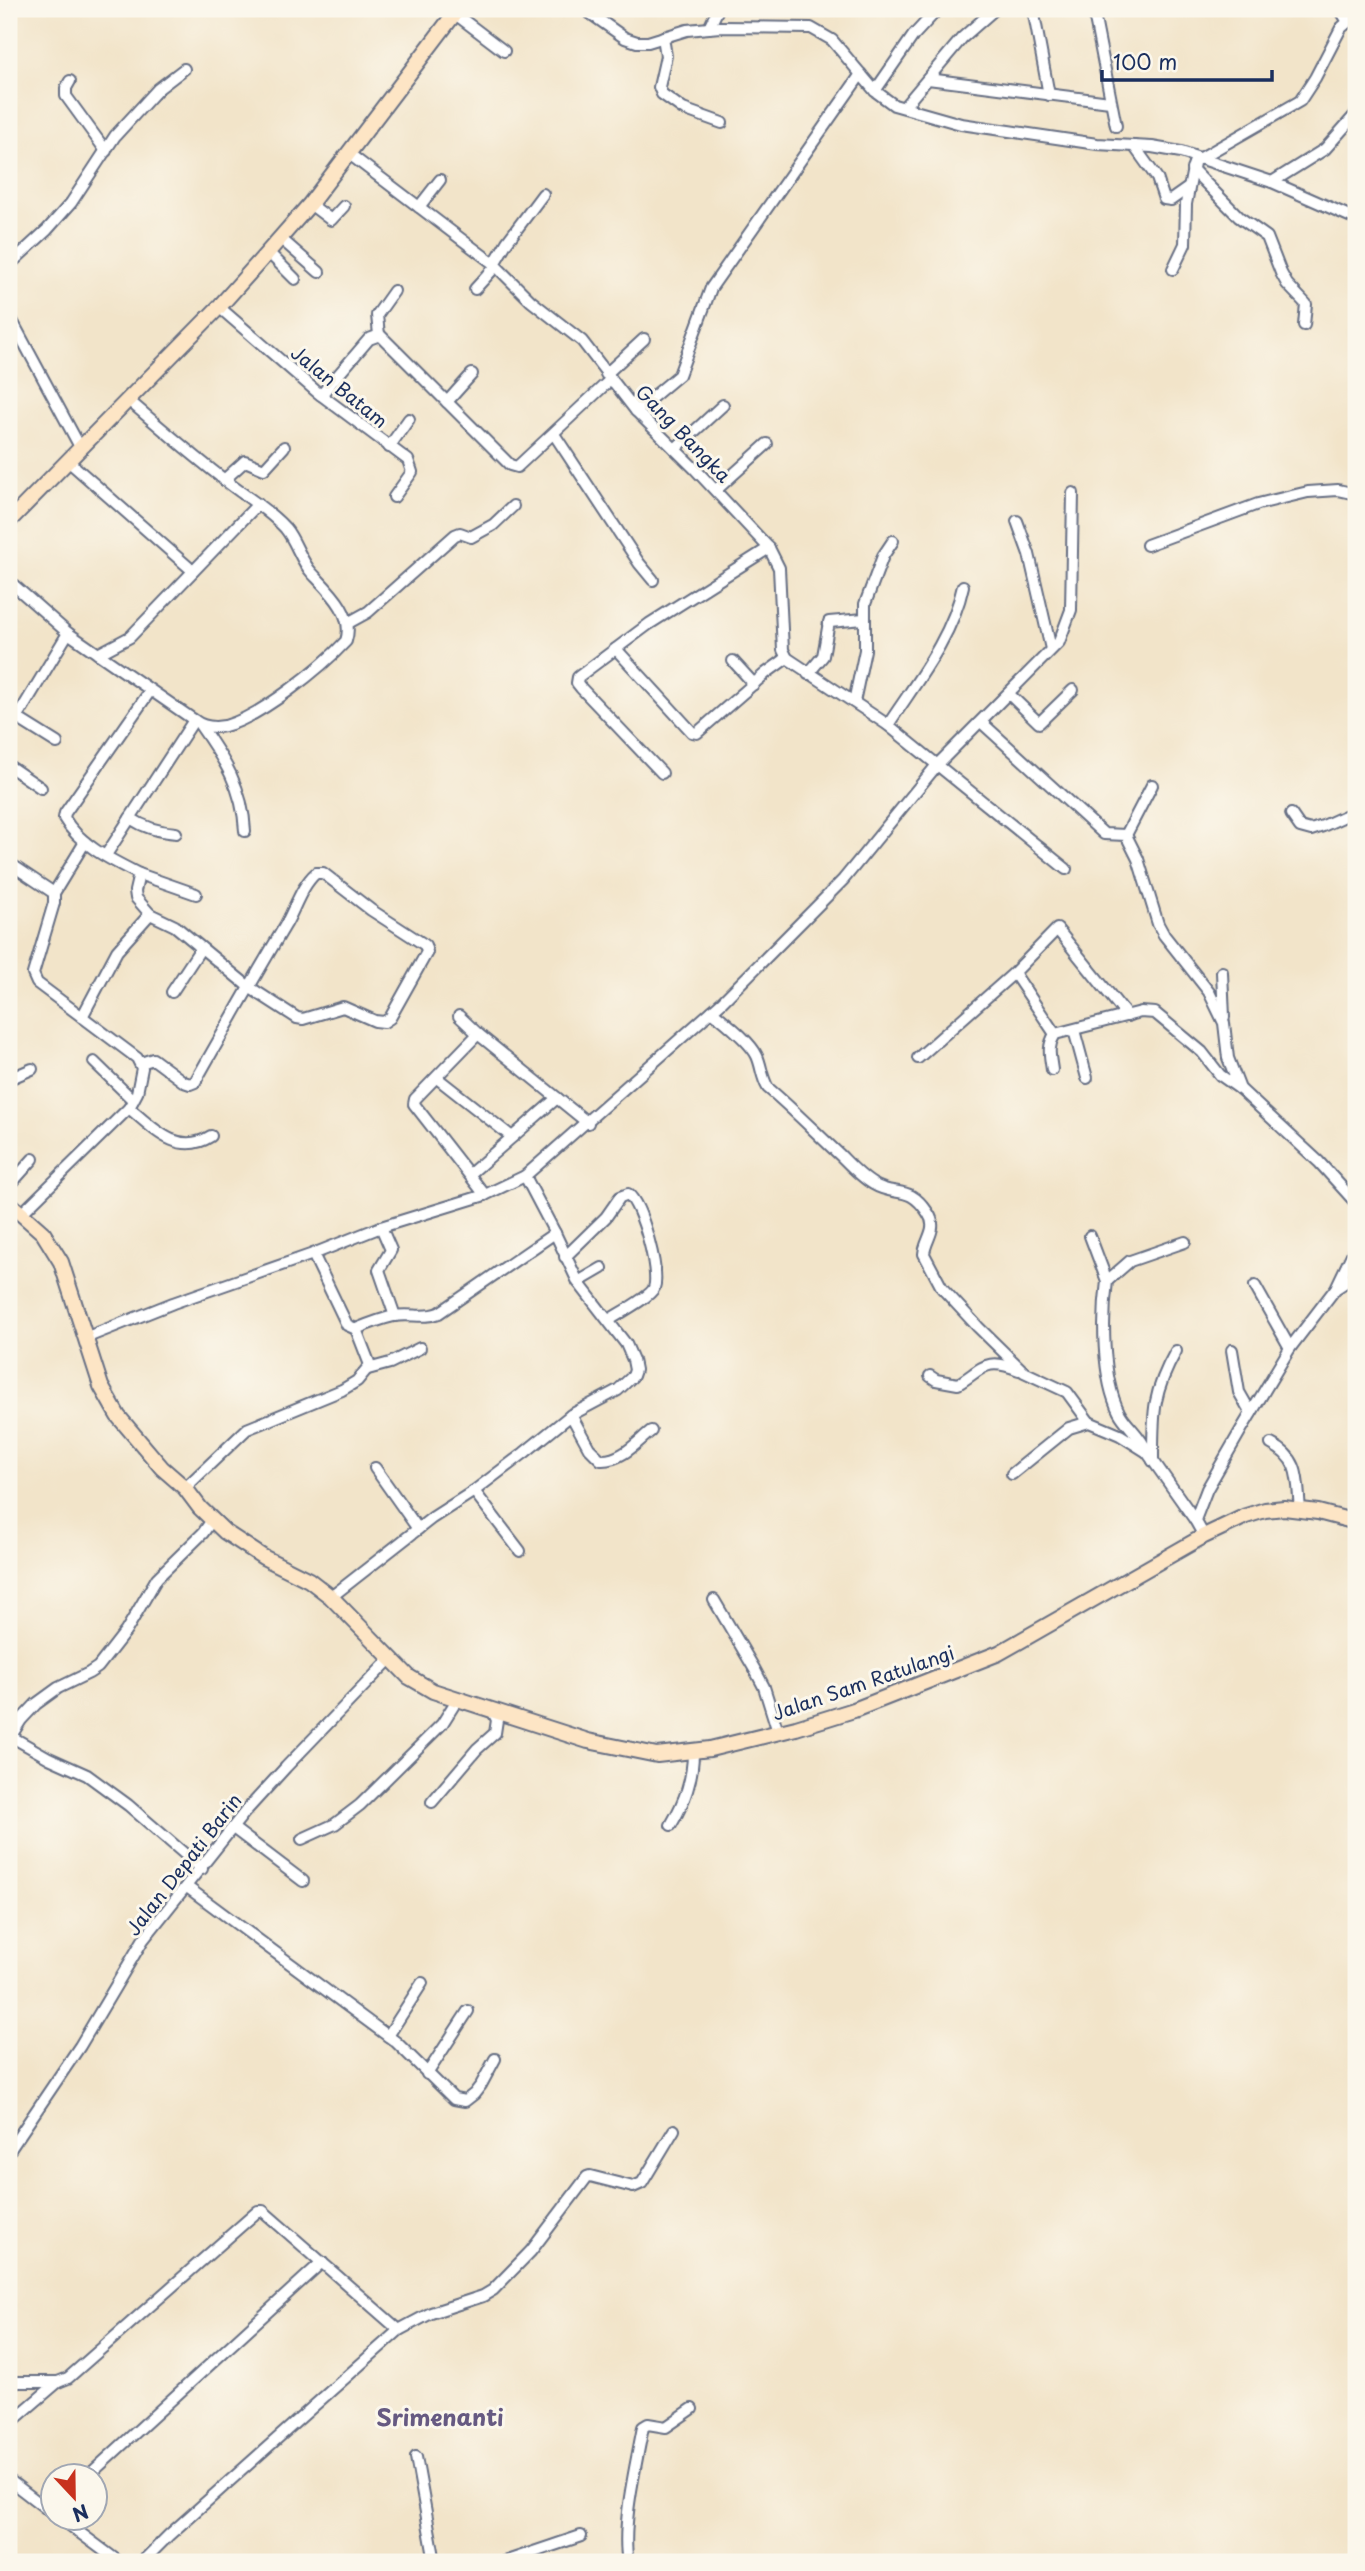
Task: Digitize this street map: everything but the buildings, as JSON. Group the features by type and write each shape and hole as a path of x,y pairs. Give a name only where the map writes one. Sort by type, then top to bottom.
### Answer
{"street":[{"path":"584,9 625,38 636,42 648,42 687,30 709,28 811,27 832,40 876,92 894,105 961,124 1097,144 1181,152 1196,162 1239,217 1266,237 1280,273 1307,306 1304,325"},
{"path":"709,28 718,9"},
{"path":"876,92 913,36 938,9"},
{"path":"904,107 962,38 995,9"},
{"path":"1033,9 1049,95"},
{"path":"1093,9 1116,126"},
{"path":"1173,269 1185,244 1188,188 1196,162 1300,101 1341,28 1352,19 1340,9"},
{"path":"9,521 219,307 268,252 310,204 456,11 504,51"},
{"path":"663,37 666,56 660,91 683,109 722,123"},
{"path":"9,265 47,230 71,203 115,136 158,89 184,69"},
{"path":"636,411 679,375 711,288 862,74"},
{"path":"928,79 1110,102"},
{"path":"70,81 66,96 106,151"},
{"path":"1272,182 1325,149 1356,114"},
{"path":"1134,146 1157,178 1164,199 1171,200 1188,188"},
{"name":"Gang Bangka","path":"348,153 495,265 531,302 582,341 636,411 769,548 779,568 783,650 787,658"},
{"path":"1196,162 1272,182 1356,219"},
{"path":"419,207 440,180"},
{"path":"475,289 544,194"},
{"path":"310,204 331,220 344,206"},
{"path":"280,238 319,272"},
{"path":"268,252 295,279"},
{"path":"394,291 377,315 379,335 514,467 522,465 554,434 644,339"},
{"name":"Jalan Batam","path":"219,307 321,395 408,460 412,472 394,497"},
{"path":"9,315 80,447"},
{"path":"321,395 369,339 379,335"},
{"path":"447,402 472,374"},
{"path":"127,399 286,529 307,567 330,590 348,623 346,641 268,706 227,726 213,727 197,723"},
{"path":"675,449 723,405"},
{"path":"389,446 409,419"},
{"path":"554,434 653,580"},
{"path":"716,491 767,444"},
{"path":"224,480 245,461 264,469 284,447"},
{"path":"67,460 194,571"},
{"path":"1147,545 1258,504 1308,492 1338,490 1356,494"},
{"path":"85,1338 381,1227 485,1195 525,1176 712,1011 843,880 937,765 1059,642 1071,610 1073,494"},
{"path":"98,654 130,638 258,504"},
{"path":"348,623 368,612 455,535 460,533 471,537 493,525 513,506"},
{"path":"1017,521 1031,565 1051,649"},
{"path":"854,702 864,650 865,604 878,568 893,541"},
{"path":"662,774 577,682 578,677 649,624 769,548"},
{"path":"9,580 68,633 197,723 229,766 244,813 245,831"},
{"path":"888,725 953,622 963,586"},
{"path":"808,674 823,656 829,622 864,619"},
{"path":"9,732 68,633"},
{"path":"617,649 695,732 699,732 787,658 888,725 1066,869"},
{"path":"733,661 754,684"},
{"path":"1009,694 1040,723 1073,690"},
{"path":"150,691 65,813 66,822 85,842 139,874 196,894"},
{"path":"17,718 57,743"},
{"path":"981,722 1104,834 1126,835"},
{"path":"106,855 197,723"},
{"path":"9,766 41,788"},
{"path":"1126,835 1152,785"},
{"path":"1291,814 1300,827 1311,830 1356,811"},
{"path":"130,818 160,832 176,833"},
{"path":"1126,835 1138,859 1164,935 1209,992 1224,1023"},
{"path":"22,1213 131,1104 142,1077 141,1063 34,979 33,974 54,903 54,893 85,842"},
{"path":"9,863 54,893"},
{"path":"139,874 136,898 150,914 175,926 249,987 298,1018 308,1019 337,1008 348,1007 375,1021 384,1022 390,1017 426,958 427,949 323,873 316,873 306,886 249,987 192,1084 184,1082 153,1059 141,1063"},
{"path":"82,1017 117,951 150,914"},
{"path":"918,1058 1014,973 1057,929 1127,1016"},
{"path":"172,992 201,948"},
{"path":"1222,972 1228,1058 1240,1089"},
{"path":"1014,973 1055,1034"},
{"path":"712,1011 756,1054 759,1070 768,1088 855,1169 878,1187 910,1194 923,1207 929,1214 932,1226 932,1234 924,1254 942,1287 1024,1372"},
{"path":"1052,1070 1049,1051 1055,1034 1141,1012 1155,1013 1202,1052 1220,1075 1240,1089 1318,1162 1356,1203"},
{"path":"458,1016 587,1123"},
{"path":"1074,1030 1087,1078"},
{"path":"478,1034 415,1099 414,1104 485,1195"},
{"path":"94,1062 166,1139 193,1144 211,1136"},
{"path":"9,1079 32,1069"},
{"path":"437,1078 512,1137"},
{"path":"470,1174 557,1098"},
{"path":"9,1186 33,1159"},
{"path":"331,1597 418,1528 474,1490 570,1415 618,1390 633,1376 633,1360 609,1320 578,1282 525,1176"},
{"path":"565,1257 606,1217 620,1197 628,1195 634,1199 644,1222 655,1286 650,1294 609,1320"},
{"name":"Jalan Sam Ratulangi","path":"9,1203 43,1233 61,1262 102,1386 118,1416 162,1468 185,1488 212,1520 262,1558 309,1580 331,1597 417,1682 457,1700 588,1741 657,1755 693,1752 778,1732 854,1710 999,1653 1204,1536 1246,1516 1284,1508 1356,1522"},
{"path":"381,1227 391,1250 379,1270 395,1316"},
{"path":"313,1254 347,1325 356,1329 395,1316 424,1317 439,1313 555,1233"},
{"path":"1090,1237 1107,1281 1103,1321 1113,1396 1121,1416 1139,1434 1154,1464 1179,1494 1204,1536"},
{"path":"1107,1281 1130,1261 1185,1242"},
{"path":"1195,1520 1208,1489 1251,1413 1290,1348 1336,1288 1356,1246"},
{"path":"578,1282 602,1268"},
{"path":"1336,1288 1356,1275"},
{"path":"1255,1286 1290,1348"},
{"path":"356,1329 369,1359 368,1369"},
{"path":"185,1488 247,1429 342,1390 357,1381 368,1369 390,1363 420,1348"},
{"path":"1232,1350 1239,1391 1251,1413"},
{"path":"1154,1464 1155,1400 1160,1379 1176,1351"},
{"path":"930,1376 936,1380 958,1384 974,1371 995,1362 1024,1372 1067,1392 1089,1422 1120,1435 1147,1452"},
{"path":"570,1415 589,1448 601,1460 620,1456 651,1431"},
{"path":"1012,1474 1069,1428 1089,1422"},
{"path":"1271,1444 1281,1449 1294,1464 1300,1510"},
{"path":"375,1468 418,1528"},
{"path":"474,1490 520,1551"},
{"path":"202,1869 128,1805 87,1774 49,1759 10,1738 21,1720 36,1704 58,1688 98,1667 126,1631 157,1578 203,1533 212,1520"},
{"path":"714,1600 764,1688 778,1732"},
{"name":"Jalan Depati Barin","path":"9,2151 80,2046 143,1940 286,1767 391,1658"},
{"path":"302,1839 335,1824 360,1805 442,1724 457,1700"},
{"path":"432,1802 477,1749 495,1733 497,1720 493,1712"},
{"path":"671,1825 690,1785 693,1752"},
{"path":"233,1828 303,1881"},
{"path":"187,1887 388,2036 454,2099 464,2101 481,2085 495,2059"},
{"path":"388,2036 422,1983"},
{"path":"428,2074 468,2011"},
{"path":"142,2562 399,2330 431,2313 483,2296 493,2290 531,2251 587,2177 633,2187 642,2183 674,2130"},
{"path":"9,2424 58,2382 68,2378 258,2211 263,2211 399,2330"},
{"path":"103,2462 322,2262"},
{"path":"9,2382 58,2382"},
{"path":"628,2562 625,2550 627,2531 643,2427 648,2424 666,2427 692,2410"},
{"path":"416,2456 435,2562"},
{"path":"9,2480 38,2501"},
{"path":"79,2532 119,2562"},
{"path":"504,2562 581,2536"}],"district":[{"name":"Srimenanti","path":"440,2416"}]}
